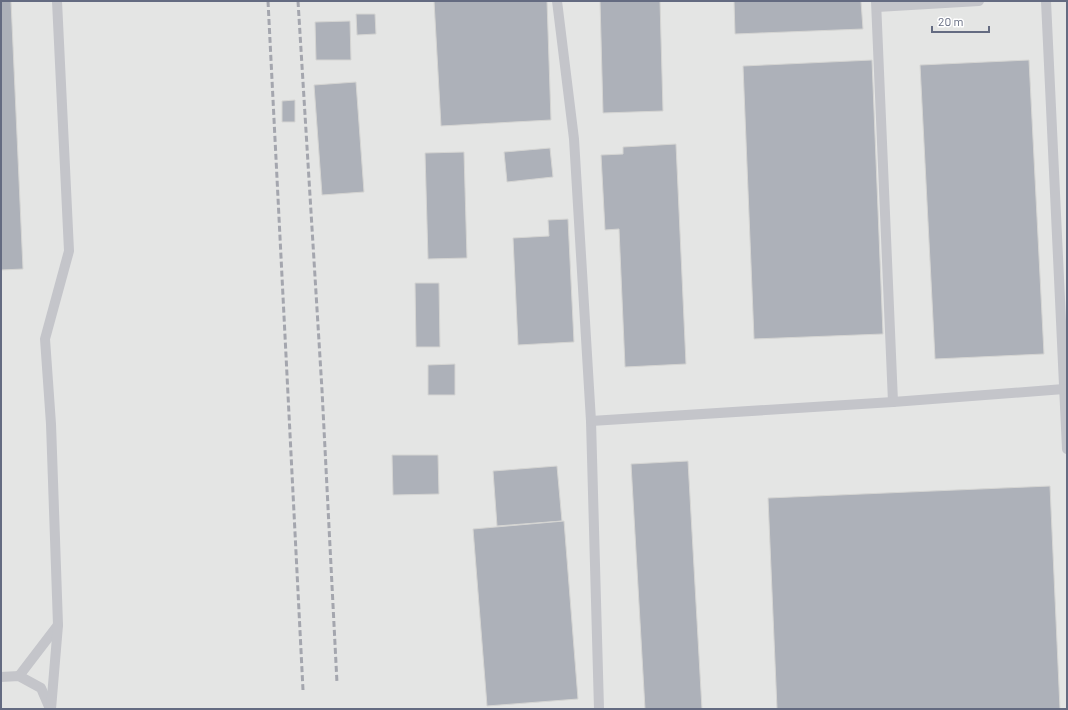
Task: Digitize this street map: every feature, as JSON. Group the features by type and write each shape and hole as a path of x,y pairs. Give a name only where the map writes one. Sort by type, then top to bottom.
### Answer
{"lane":[{"path":"50,709 58,625 45,339 69,251 57,1"},
{"path":"557,1 574,139 591,421 599,709"},
{"path":"893,402 876,4 979,1"},
{"path":"1046,1 1067,448"},
{"path":"591,421 893,402 1064,389"},
{"path":"19,676 58,625"},
{"path":"1,677 19,676 41,688 50,709"}],"shaded area":[{"path":"1,1 1067,1 1067,709 1,709"}],"building":[{"path":"1,1 11,1 23,269 1,270"},
{"path":"434,1 547,1 551,120 441,126"},
{"path":"600,1 660,1 663,111 603,113"},
{"path":"734,1 861,1 863,29 735,34"},
{"path":"356,14 375,14 376,34 357,35"},
{"path":"350,21 351,60 316,60 315,22"},
{"path":"872,60 883,334 754,339 743,66"},
{"path":"1029,60 1044,354 935,359 920,65"},
{"path":"356,82 364,192 322,195 314,85"},
{"path":"295,100 295,122 282,122 282,101"},
{"path":"676,144 686,364 625,367 619,229 605,230 601,155 623,154 623,147"},
{"path":"550,148 553,177 507,182 504,152"},
{"path":"464,152 467,258 428,259 425,153"},
{"path":"568,219 574,342 518,345 513,238 549,236 548,220"},
{"path":"415,283 439,283 440,347 416,347"},
{"path":"455,364 455,395 428,395 428,365"},
{"path":"392,455 438,455 439,494 393,495"},
{"path":"688,461 702,709 645,709 631,464"},
{"path":"557,466 562,521 497,526 493,471"},
{"path":"1050,486 1060,709 777,709 768,498"},
{"path":"564,521 578,699 487,706 473,529"}],"railway":[{"path":"268,1 303,690"},
{"path":"298,1 322,390 337,683"}]}
